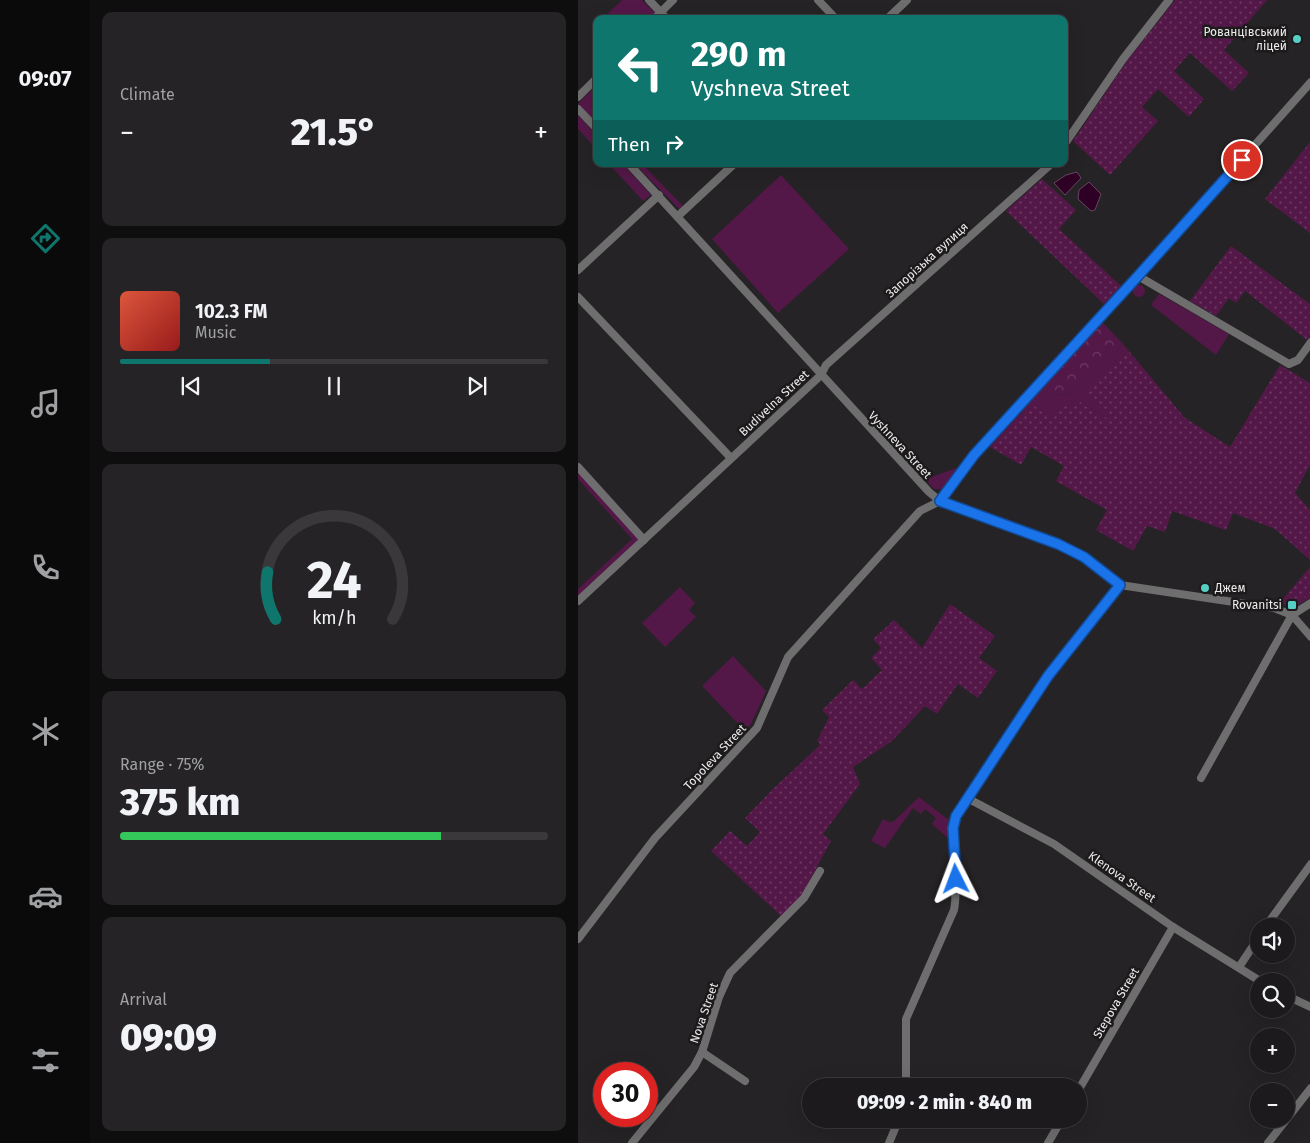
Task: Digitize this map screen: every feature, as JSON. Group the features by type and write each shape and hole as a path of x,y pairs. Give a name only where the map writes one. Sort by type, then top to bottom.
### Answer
{"street":[{"path":"649,0 663,15"},
{"path":"657,15 673,0"},
{"path":"818,0 832,15"},
{"path":"891,15 907,0"},
{"path":"1068,139 1123,58 1169,0"},
{"path":"578,97 593,82"},
{"path":"940,501 974,455 1138,276 1310,82"},
{"path":"578,109 593,125"},
{"name":"Budivelna Street","path":"578,601 820,375 632,167"},
{"path":"678,216 731,167"},
{"name":"Запорізька вулиця","path":"820,375 826,365 1048,167"},
{"path":"578,270 659,196"},
{"path":"1138,276 1289,364 1298,360 1310,342"},
{"path":"578,297 732,458"},
{"name":"Vyshneva Street","path":"820,375 929,492 940,501 1058,544 1084,557 1120,585 1274,608 1292,615"},
{"path":"578,467 644,540"},
{"name":"Topoleva Street","path":"578,939 656,838 757,728 788,657 920,511 940,501"},
{"path":"906,1078 906,1019 954,910 956,896 953,828 956,816 1048,676 1120,585"},
{"path":"1202,778 1292,615 1310,603"},
{"path":"1292,615 1310,637"},
{"name":"Klenova Street","path":"967,798 1054,844 1173,926 1250,975"},
{"path":"1272,918 1310,864"},
{"name":"Nova Street","path":"632,1143 694,1067 702,1052 719,997 730,973 804,898 820,872"},
{"name":"Stepova Street","path":"1085,1078 1173,926"},
{"path":"1238,967 1250,950"},
{"path":"1295,1000 1310,1007"},
{"path":"702,1052 745,1081"},
{"path":"1268,1143 1310,1088"},
{"path":"889,1143 896,1128"},
{"path":"1048,1143 1057,1128"}],"green space":[{"path":"622,0 642,0 655,13 653,15 606,15"},
{"path":"1175,0 1267,0 1224,50 1249,73 1232,91 1190,53 1174,71 1204,99 1189,117 1158,89 1142,107 1158,121 1110,175 1073,141 1127,61"},
{"path":"593,88 593,120 578,104"},
{"path":"578,115 593,132 593,146 578,129"},
{"path":"1310,142 1310,233 1265,199"},
{"path":"612,167 626,167 651,195 643,201"},
{"path":"638,167 645,167 683,206 679,209"},
{"path":"781,175 849,249 778,313 712,239"},
{"path":"1042,179 1076,210 1059,229 1121,286 1104,304 1006,211"},
{"path":"1231,246 1310,304 1310,335 1307,340 1245,291 1236,303 1229,298 1216,316 1190,301"},
{"path":"1139,285 1145,291 1139,297 1133,291"},
{"path":"1159,294 1229,334 1216,355 1151,305"},
{"path":"1102,322 1123,344 1073,393 1044,396 1038,392"},
{"path":"1123,344 1128,350 1085,393 1109,413 1106,418 1082,402 1052,417 1025,410 990,447 987,445 1038,392 1044,396 1073,393"},
{"path":"1128,350 1185,418 1230,447 1280,365 1310,383 1310,465 1295,493 1310,510 1310,560 1275,529 1233,513 1226,530 1172,511 1165,532 1147,526 1133,551 1096,530 1107,510 1056,481 1064,466 1031,447 1021,465 990,447 1025,410 1033,405 1052,417 1059,407 1082,402 1106,418 1109,413 1084,393"},
{"path":"957,468 944,489 934,489 925,479"},
{"path":"578,471 640,540 578,597 578,589 632,539 578,479"},
{"path":"1310,567 1310,594 1299,602 1289,592"},
{"path":"680,587 695,603 689,610 696,617 665,647 642,623"},
{"path":"1289,592 1299,602 1310,594 1310,598 1296,606 1297,602 1287,601 1286,605 1278,604"},
{"path":"950,604 995,636 979,658 997,671 978,698 958,684 937,714 925,706 892,741 853,767 860,784 823,834 831,841 801,896 781,916 711,851 730,831 747,846 760,832 745,818 820,745 817,741 829,717 822,710 853,680 862,689 882,670 871,658 881,648 873,639 894,620 922,648"},
{"path":"733,656 766,691 751,724 745,731 702,686"},
{"path":"919,797 950,821 949,839 932,824 936,818 925,809 921,814 913,808 885,848 871,841 883,819 889,822 894,821"}],"shaded area":[{"path":"1077,172 1081,178 1065,195 1054,183 1066,175"},
{"path":"1089,182 1101,194 1095,210 1091,211 1078,199 1079,190"}],"place":[{"name":"Рованцівський ліцей","path":"1297,39"},
{"name":"Джем","path":"1205,588"},
{"name":"Rovanitsi","path":"1292,605"}],"route":[{"path":"956,879 953,828 956,816 1048,676 1120,585 1084,557 1058,544 940,501 974,455 1242,160"}]}
